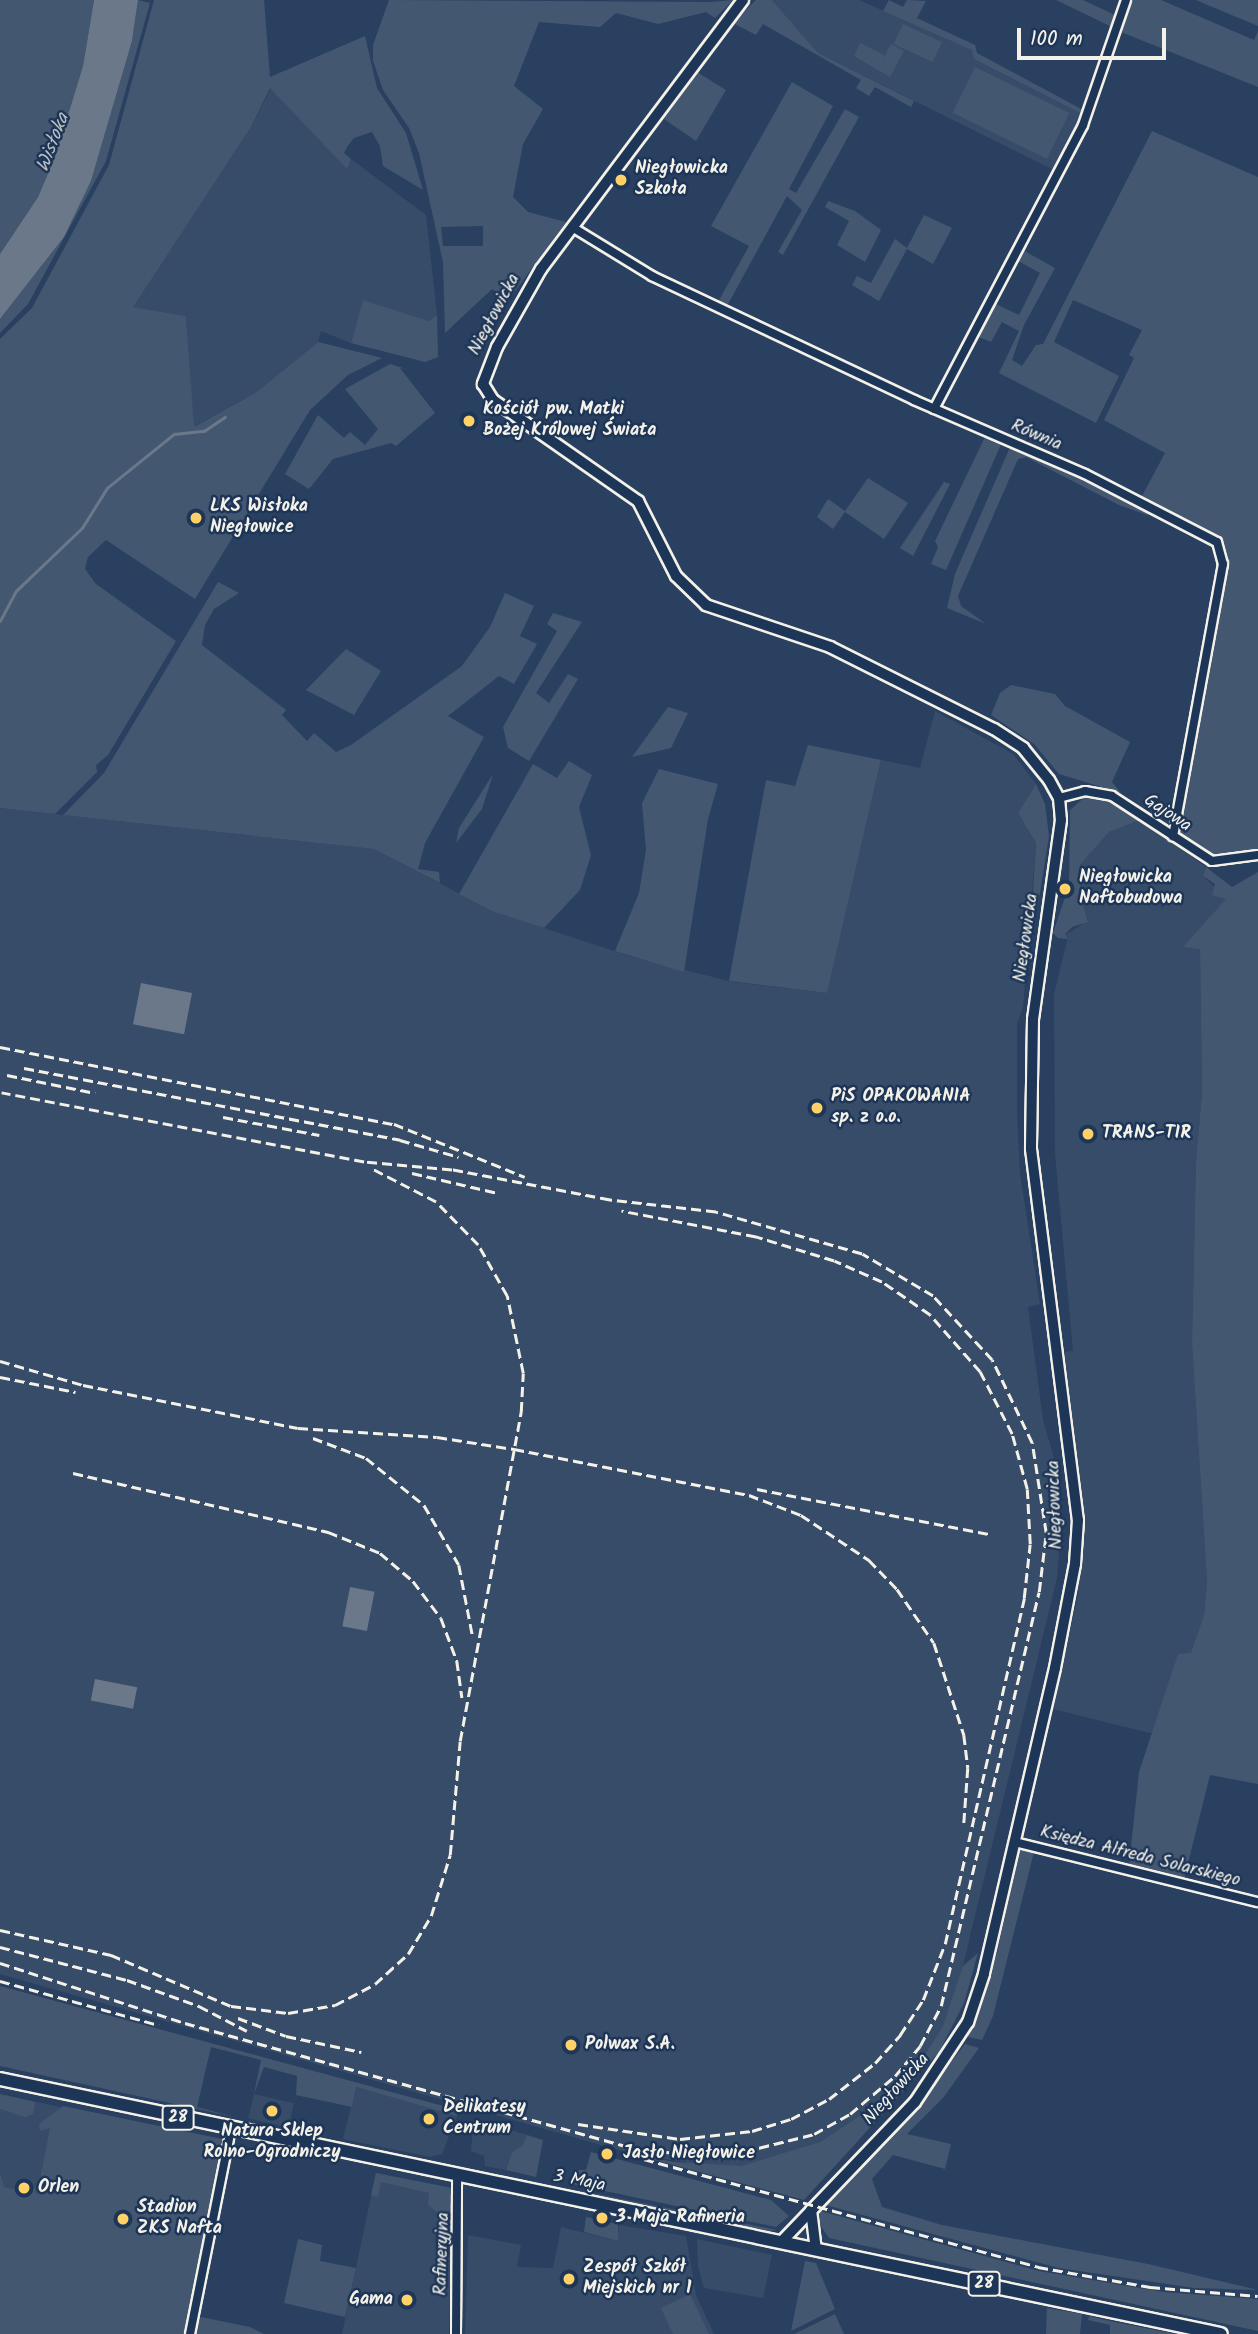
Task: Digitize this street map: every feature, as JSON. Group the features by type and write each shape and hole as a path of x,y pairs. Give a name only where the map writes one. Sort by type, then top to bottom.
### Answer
{"main road":[{"name":"3 Maja","path":"0,2079 1221,2334"}],"street":[{"name":"Niegłowicka","path":"743,0 528,289 487,368 483,384 488,395 638,500 677,576 706,605 830,647 994,729 1032,757 1059,798 1059,846 1033,1019 1031,1149 1078,1520 1069,1598 1015,1842 984,1974 955,2049 915,2102 782,2241"},
{"path":"934,409 1083,125 1126,0"},
{"name":"Równia","path":"572,227 652,276 934,409 1097,480 1220,546 1223,564 1173,836"},
{"name":"Gajowa","path":"1059,798 1085,790 1107,794 1212,862 1258,855"},
{"name":"Księdza Alfreda Solarskiego","path":"1015,1842 1258,1902"},
{"path":"190,2334 231,2128"},
{"name":"Rafineryjna","path":"456,2334 461,2199 457,2176"},
{"path":"811,2210 816,2248"}],"shaded area":[{"path":"0,0 94,0 83,66 56,154 38,197 0,254"},
{"path":"94,0 138,0 132,41 91,181 64,237 0,319 0,254 38,197 55,157 83,66"},
{"path":"138,0 150,3 106,161 28,304 0,333 0,319 64,237 91,181 132,41"},
{"path":"154,0 264,0 270,77 365,36 377,88 406,133 423,190 383,166 380,146 372,132 354,138 347,147 344,153 351,159 347,169 270,88 251,127 133,307 186,316 194,427 258,391 318,342 382,358 348,375 310,410 195,599 106,540 88,557 85,569 96,584 176,641 108,755 96,765 97,772 55,814 0,808 0,339 32,308 109,165"},
{"path":"389,0 733,0 715,18 706,12 658,24 616,13 600,27 539,22 514,86 543,109 523,144 513,197 528,212 566,222 513,294 502,296 492,289 445,333 443,262 419,153 409,128 383,90 373,61 373,45","holes":["483,226 483,246 443,246 441,227"]},
{"path":"756,0 772,0 818,53 914,101 911,107 875,87 869,96 856,88 861,80 763,24 756,35 733,23"},
{"path":"772,0 859,0 973,50 974,59 1084,115 1056,171 818,53"},
{"path":"889,0 903,7 907,0 926,1 917,18 975,45 977,53 1085,111 1084,115 974,59 972,50 883,11"},
{"path":"1056,0 1083,0 1117,16 1112,27"},
{"path":"1129,0 1161,0 1254,40 1258,31 1258,87 1116,30"},
{"path":"1196,0 1258,0 1258,26 1210,6"},
{"path":"903,24 942,42 933,62 894,44"},
{"path":"860,43 884,55 883,59 891,44 904,51 890,77 854,56"},
{"path":"975,67 1069,113 1047,159 953,113"},
{"path":"697,72 726,90 696,141 664,119"},
{"path":"792,82 833,106 789,189 796,193 845,109 859,117 783,255 778,252 802,210 787,196 727,306 718,302 749,246 711,226"},
{"path":"271,88 347,168 351,159 426,215 437,315 429,321 363,300 351,343 321,331 318,342 258,391 193,427 186,316 132,307 251,127"},
{"path":"1152,131 1258,177 1258,849 1225,858 1205,853 1178,835 1225,551 1212,535 1141,498 1165,453 1104,420 1134,358 1129,355 1142,330 1073,300 1054,342 1119,376 1096,423 999,373 1019,331 1002,322 991,342 976,336 1021,249 1055,268 1024,325 1012,360 1022,366 1036,345 1043,344","holes":["1018,261 1040,273 1019,315 996,304"]},
{"path":"828,201 855,211 881,230 865,262 837,245 849,221 825,207"},
{"path":"924,215 952,228 933,264 907,249 879,301 852,285 857,276 871,283 895,239 907,248"},
{"path":"363,300 429,321 437,315 438,357 425,362 351,343"},
{"path":"390,364 406,369 400,368 435,413 396,446 391,443 333,459 309,489 285,474 318,415 344,438 350,432 365,445 378,429 345,389"},
{"path":"986,435 1002,442 946,570 931,564 938,547 935,541"},
{"path":"1011,445 1148,509 1147,515 1119,505 1026,457 1018,459 958,596 961,606 986,624 947,608 955,574"},
{"path":"868,478 908,503 884,539 845,512 833,529 817,517 828,499 845,511"},
{"path":"944,482 950,484 913,556 900,548"},
{"path":"218,582 239,593 214,609 205,625 202,645 286,710 282,715 307,741 314,733 336,752 351,745 462,666 490,627 505,593 534,606 520,636 537,644 514,684 499,676 448,716 484,737 425,843 418,869 439,872 440,883 374,849 63,815 104,773"},
{"path":"553,613 582,622 536,693 549,703 568,674 578,679 529,761 508,748 503,727 557,631 547,624"},
{"path":"346,649 381,671 354,715 306,690"},
{"path":"1011,685 1055,694 1065,706 1130,742 1112,782 1121,793 1059,774 1034,744 991,715 1000,693"},
{"path":"668,707 688,713 671,748 632,757"},
{"path":"935,711 1013,754 1036,784 1018,813 1036,843 1023,1007 1017,1024 1017,1115 1020,1173 1040,1304 1028,1307 1043,1420 1058,1472 1060,1543 1057,1578 956,1994 943,2026 915,2070 893,2095 820,2142 741,2166 708,2166 629,2153 0,1974 0,808 375,849 494,912 633,957 733,982 827,993 881,760 920,768"},
{"path":"808,745 881,760 827,993 729,981 766,780 795,786"},
{"path":"569,761 592,775 579,807 591,855 580,890 544,928 494,912 459,894 533,764 557,778"},
{"path":"659,769 718,784 708,819 684,972 615,951 639,893 646,850 642,803"},
{"path":"493,774 482,809 456,843 459,828"},
{"path":"1036,784 1045,804 1049,836 1038,905 1032,909 1036,843 1018,813"},
{"path":"1087,795 1103,799 1140,820 1109,832 1080,865 1080,894 1088,922 1072,927 1065,934 1068,939 1058,938 1053,933 1069,885 1070,810"},
{"path":"1140,820 1206,867 1203,876 1227,899 1184,947 1200,948 1202,1093 1196,1161 1192,1344 1207,1583 1204,1615 1191,1654 1178,1655 1154,1734 1053,1709 1078,1594 1085,1520 1064,1352 1073,1351 1055,1154 1054,994 1068,937 1065,935 1088,921 1080,894 1080,865 1109,832"},
{"path":"1206,867 1232,887 1258,872 1258,1784 1210,1775 1184,1879 1129,1866 1139,1772 1178,1654 1191,1653 1204,1615 1207,1583 1192,1344 1196,1161 1202,1093 1200,949 1183,947 1226,899 1212,895 1215,884 1203,876"},
{"path":"141,983 192,993 184,1034 133,1024"},
{"path":"350,1587 375,1592 367,1631 342,1626"},
{"path":"95,1679 137,1687 133,1709 91,1701"},
{"path":"1019,1850 1034,1852 993,2016 982,2040 968,2037 997,1953"},
{"path":"978,1953 964,2003 939,2052 804,2200 629,2153 674,2162 741,2166 820,2142 892,2095 915,2070 943,2026 963,1966"},
{"path":"0,1986 458,2110 457,2116 356,2087 352,2107 296,2095 297,2076 264,2067 254,2094 261,2060 211,2047 197,2107 234,2117 0,2066"},
{"path":"965,2044 979,2048 943,2098 907,2134 951,2144 945,2169 893,2155 872,2179 882,2207 942,2225 1148,2264 1258,2290 1194,2288 1059,2268 822,2204 921,2102"},
{"path":"356,2087 457,2116 442,2154 430,2157 343,2139"},
{"path":"0,2094 60,2107 39,2211 0,2203"},
{"path":"0,2094 35,2102 33,2114 25,2117 0,2109"},
{"path":"254,2094 294,2103 288,2128 248,2118"},
{"name":"Stadion ZKS Nafta","path":"63,2106 222,2139 184,2334 0,2334 0,2173 4,2187 14,2189 17,2181 16,2191 29,2197 34,2187 37,2195 50,2128 40,2131 39,2124"},
{"path":"474,2119 527,2135 523,2146 512,2152 506,2170 485,2166 484,2156 471,2151"},
{"path":"527,2135 543,2140 536,2177 506,2170 512,2152 522,2146"},
{"path":"591,2152 771,2200 789,2216 776,2227 572,2184 576,2170 586,2170"},
{"path":"376,2173 453,2190 449,2334 342,2334"},
{"path":"376,2173 452,2188 453,2210 437,2212 428,2205 429,2193 381,2182 378,2197 371,2195"},
{"path":"572,2189 777,2230 769,2231"},
{"path":"820,2211 1039,2271 1163,2292 1258,2299 1258,2331 829,2238 818,2222"},
{"path":"586,2217 618,2224 618,2241 584,2232"},
{"path":"619,2225 686,2236 696,2295 714,2334 465,2334 468,2235 521,2245 517,2267 553,2268 561,2227 617,2241"},
{"path":"298,2239 322,2245 320,2261 356,2268 345,2317 284,2303"},
{"path":"697,2239 772,2255 763,2298 704,2288 698,2267"},
{"path":"805,2261 816,2263 835,2309 791,2331"},
{"path":"690,2294 709,2334 673,2334 661,2308"},
{"path":"1047,2308 1082,2314 1080,2334 1046,2334"},
{"path":"835,2314 844,2334 794,2334"},
{"path":"1089,2316 1175,2334 1110,2334 1110,2325 1088,2320"},
{"path":"201,2317 250,2327 264,2334 193,2334"}],"waterway":[{"path":"0,621 16,591 82,528 107,488 174,434 204,431 225,417"}],"railway":[{"path":"0,1047 394,1124 525,1177"},
{"path":"24,1068 400,1140 459,1157"},
{"path":"7,1075 95,1093"},
{"path":"0,1963 185,2023 644,2151 730,2155 814,2134 850,2114 895,2076 920,2046 941,2006 1039,1592 1046,1533 1032,1443 992,1360 933,1296 862,1254 716,1212 610,1200 452,1170 364,1162 2,1093"},
{"path":"223,1117 319,1135"},
{"path":"0,1930 111,1955 231,2006 288,2013 335,2005 375,1984 408,1954 431,1916 450,1855 460,1741 521,1412 523,1373 507,1296 478,1245 436,1202 372,1169"},
{"path":"412,1173 498,1193"},
{"path":"578,2124 680,2139 752,2131 791,2119 829,2099 875,2063 900,2035 923,2000 945,1944 1024,1598 1030,1544 1027,1489 1012,1434 980,1372 930,1315 882,1282 834,1261 756,1237 621,1211"},
{"path":"0,1361 83,1385 298,1428 437,1437 514,1449 749,1495 801,1515 869,1560 897,1589 934,1643 964,1735 968,1768 964,1824"},
{"path":"0,1377 76,1392"},
{"path":"313,1438 366,1458 424,1505 459,1565 473,1638"},
{"path":"73,1473 328,1532 380,1553 413,1581 441,1618 457,1661 462,1698"},
{"path":"757,1489 989,1534"},
{"path":"0,1947 127,1980 199,2006 247,2031"},
{"path":"0,1981 159,2025"},
{"path":"238,2018 286,2036 361,2052"},
{"path":"644,2159 1038,2267 1150,2287 1258,2296"}],"place":[{"name":"Niegłowicka Szkoła","path":"621,180"},
{"name":"Kościół pw. Matki Bożej Królowej Świata","path":"469,421"},
{"name":"LKS Wisłoka Niegłowice","path":"196,518"},
{"name":"Niegłowicka Naftobudowa","path":"1065,889"},
{"name":"PiS OPAKOWANIA sp. z o.o.","path":"817,1108"},
{"name":"TRANS-TIR","path":"1088,1134"},
{"name":"Polwax S.A.","path":"571,2045"},
{"name":"Natura Sklep Rolno-Ogrodniczy","path":"272,2111"},
{"name":"Delikatesy Centrum","path":"429,2119"},
{"name":"Jasło Niegłowice","path":"607,2154"},
{"name":"Orlen","path":"24,2188"},
{"name":"3 Maja Rafineria","path":"602,2218"},
{"name":"Stadion ZKS Nafta","path":"123,2219"},
{"name":"Zespół Szkół Miejskich nr 1","path":"569,2279"},
{"name":"Gama","path":"407,2300"}],"water label":[{"name":"Wisłoka","path":"54,143"}]}
